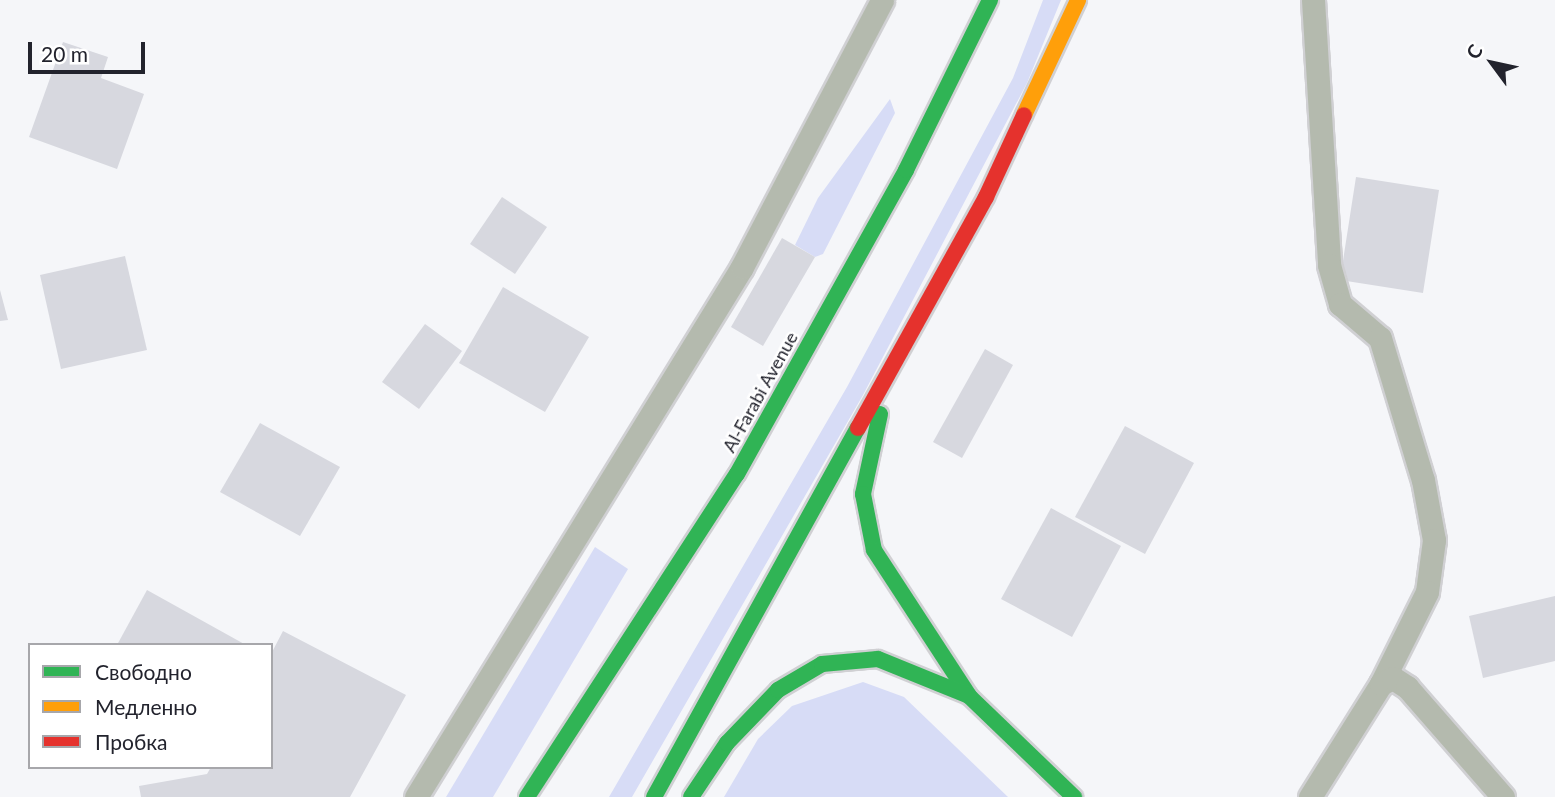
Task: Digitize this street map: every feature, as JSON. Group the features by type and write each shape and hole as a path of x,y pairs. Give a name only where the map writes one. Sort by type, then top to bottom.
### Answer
{"main road":[{"name":"Al-Farabi Avenue","path":"584,741 737,474 911,159 990,0"},
{"path":"654,797 986,197 1078,0"},
{"path":"895,362 863,494 866,527 892,584 969,696 1074,797"},
{"path":"527,797 737,474"},
{"path":"691,797 727,743 778,690 822,664 878,659 969,696"}],"lane":[{"path":"416,797 742,267 882,0"},
{"path":"1310,797 1381,684 1427,592 1434,540 1423,480 1380,338 1340,304 1329,265 1313,0"},
{"path":"1381,684 1393,678 1407,687 1503,797"}],"shaded area":[{"path":"1043,0 1061,0 1027,83 863,395 632,797 609,797 847,387 1013,78"},
{"path":"890,99 895,113 823,254 815,257 795,245 818,198"},
{"path":"595,547 628,569 493,797 446,797"},
{"path":"863,682 904,697 1008,797 724,797 758,739 792,706"}],"building":[{"path":"63,42 108,57 101,78 144,94 117,169 29,137"},
{"path":"1356,177 1439,190 1423,293 1340,280"},
{"path":"502,197 547,227 515,274 470,244"},
{"path":"782,238 815,257 763,346 731,327"},
{"path":"125,256 147,350 61,369 40,275"},
{"path":"503,287 589,337 545,412 459,363"},
{"path":"0,290 8,320 0,321"},
{"path":"425,324 462,351 419,409 382,382"},
{"path":"985,349 1013,365 962,458 933,442"},
{"path":"260,423 340,467 300,536 220,492"},
{"path":"1125,426 1194,463 1145,554 1075,517"},
{"path":"1051,508 1121,546 1072,637 1001,599"},
{"path":"147,590 242,643 118,643"},
{"path":"1555,596 1555,661 1483,678 1469,616"},
{"path":"283,631 406,695 350,797 141,797 139,786 207,774 210,769 273,769 273,650"}],"traffic: fast":[{"path":"527,797 737,474 906,170 990,0"},
{"path":"880,414 863,494 874,550 969,696 1074,797"},
{"path":"654,797 858,428"},
{"path":"691,797 727,743 778,690 822,664 878,659 969,696"}],"traffic: slow":[{"path":"1024,115 1078,0"}],"traffic: jam":[{"path":"858,428 986,197 1024,115"}]}
